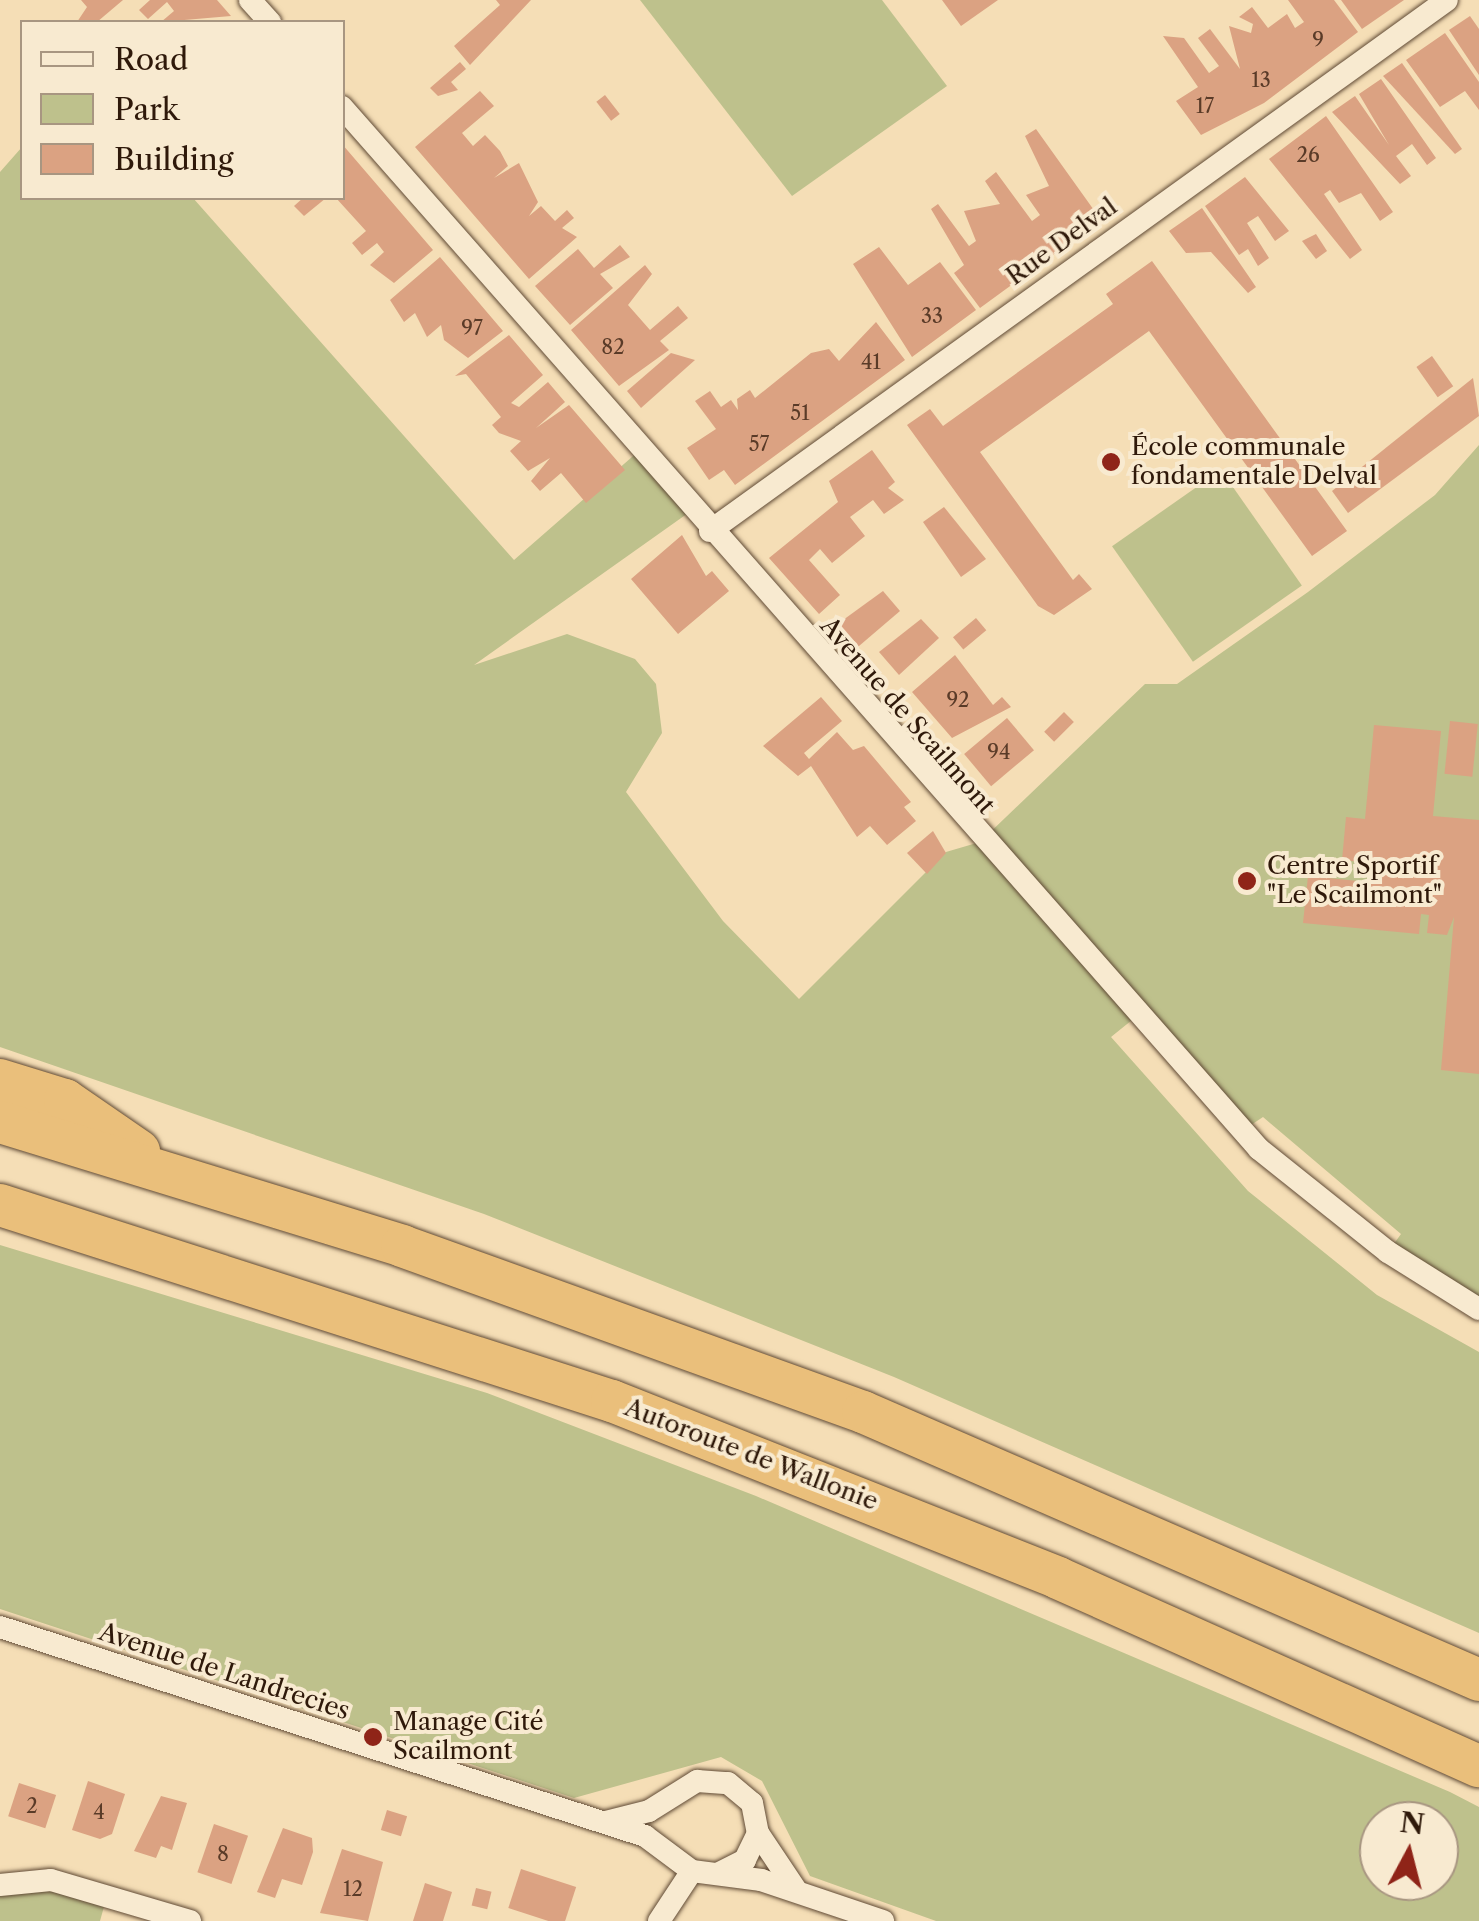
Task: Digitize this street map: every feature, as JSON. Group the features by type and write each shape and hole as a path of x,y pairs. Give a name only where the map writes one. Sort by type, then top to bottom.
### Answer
{"highway":[{"path":"0,1080 65,1100 172,1174"},
{"path":"0,1122 172,1174 863,1412 1479,1680"},
{"name":"Autoroute de Wallonie","path":"0,1205 380,1320 829,1484 1479,1766"}],"street":[{"path":"250,0 268,20"},
{"name":"Rue Delval","path":"710,531 1448,0"},
{"name":"Avenue de Scailmont","path":"345,110 710,531 1259,1149 1388,1252 1479,1308"},
{"name":"Avenue de Landrecies","path":"0,1627 602,1823 672,1856"},
{"path":"602,1823 671,1798 697,1781 728,1782 752,1802 758,1833 799,1892"},
{"path":"671,1798 662,1828 672,1856 698,1873 799,1892 884,1921"},
{"path":"659,1921 698,1873 733,1869 758,1833"},
{"path":"0,1885 51,1880 190,1921"}],"green space":[{"path":"640,0 882,0 947,86 792,196"},
{"path":"20,149 20,200 195,200 514,560 640,450 691,511 474,665 567,634 635,659 656,684 662,733 626,792 723,921 799,999 946,852 980,842 1145,684 1177,684 1308,592 1435,495 1479,445 1479,1309 1388,1252 1401,1234 1263,1117 1242,1131 1137,1016 1111,1037 1248,1191 1377,1295 1479,1352 1479,1633 894,1377 484,1214 0,1047 0,172"},
{"path":"1221,470 1302,586 1193,662 1112,546"},
{"path":"0,1245 487,1393 756,1496 1450,1792 1479,1807 1479,1921 936,1921 810,1876 762,1781 721,1757 574,1798 0,1609"},
{"path":"59,1888 105,1903 100,1921 0,1921 0,1894"}],"building":[{"path":"81,0 123,0 99,20 78,20 87,7"},
{"path":"150,0 217,0 231,16 163,20 174,11 167,2 148,19 139,10"},
{"path":"496,0 531,0 470,65 454,46 500,5"},
{"path":"942,0 998,0 961,26"},
{"path":"1288,0 1334,0 1358,32 1264,103 1201,135 1176,101 1198,87 1163,36 1184,38 1209,73 1219,66 1198,38 1210,29 1240,69 1229,26 1251,33 1253,24 1239,17 1252,7 1268,28 1287,14 1295,28 1304,22"},
{"path":"1341,0 1404,0 1362,29"},
{"path":"1470,16 1479,29 1479,75 1449,30"},
{"path":"1445,33 1479,82 1479,110 1465,91 1440,107 1406,60"},
{"path":"460,62 466,69 451,82 458,90 438,96 430,88"},
{"path":"1402,63 1462,149 1455,154 1383,76"},
{"path":"1381,79 1436,158 1427,165 1412,144 1396,156 1411,176 1400,184 1332,112 1355,96 1389,145 1359,94"},
{"path":"480,91 494,106 462,133 473,146 485,135 500,151 508,166 494,178 519,163 538,202 529,216 541,206 555,221 567,210 574,218 562,228 577,237 529,279 415,147"},
{"path":"605,95 620,114 611,121 596,102"},
{"path":"1326,116 1393,212 1380,221 1361,193 1339,203 1330,190 1324,194 1362,250 1350,259 1269,159"},
{"path":"1036,129 1101,220 980,308 954,273 964,265 931,209 938,204 969,246 976,241 964,211 1000,204 985,181 996,172 1032,221 1040,215 1026,195 1049,186 1025,136"},
{"path":"345,147 433,250 394,283 370,265 384,252 377,243 362,255 352,243 366,231 338,200 345,200"},
{"path":"1245,177 1289,231 1275,241 1258,216 1247,223 1269,258 1258,266 1248,249 1239,255 1205,206"},
{"path":"301,200 324,200 304,216 294,206"},
{"path":"1202,208 1256,287 1248,293 1211,252 1186,253 1169,231"},
{"path":"1316,234 1327,251 1316,259 1302,241"},
{"path":"620,245 630,257 600,274 613,288 570,325 535,286 578,249 594,268"},
{"path":"879,247 908,285 940,262 976,310 912,357 853,264"},
{"path":"440,257 503,331 468,358 444,340 441,325 427,337 415,313 404,322 390,300"},
{"path":"1152,261 1347,531 1312,556 1149,331 980,452 1073,580 1079,574 1092,589 1054,615 1038,606 907,425 930,409 943,426 1113,304 1106,294"},
{"path":"645,265 652,274 628,305 650,330 678,306 688,318 660,341 669,350 619,386 571,330"},
{"path":"876,322 905,360 735,485 724,470 709,480 687,448 716,429 695,401 710,391 721,407 731,400 738,410 737,399 750,390 755,398 811,353 829,349 839,361"},
{"path":"509,335 543,375 511,403 519,407 548,382 565,402 536,428 569,405 625,470 586,503 561,473 540,491 531,481 550,458 528,471 510,451 521,441 499,433 492,425 501,417 466,374 455,376"},
{"path":"671,353 695,360 641,408 627,391"},
{"path":"1432,356 1453,386 1438,397 1416,367"},
{"path":"1473,378 1479,416 1348,513 1332,491"},
{"path":"872,450 895,482 888,488 904,500 884,514 873,500 850,517 865,536 832,563 820,549 809,560 840,595 819,614 769,558 838,502 829,481"},
{"path":"944,507 986,559 961,577 923,522"},
{"path":"682,535 706,576 712,571 729,591 678,634 631,579"},
{"path":"883,591 900,611 852,652 832,628"},
{"path":"976,618 986,630 963,650 953,637"},
{"path":"921,619 939,638 899,675 879,652"},
{"path":"955,655 993,705 1002,697 1011,707 952,738 912,692"},
{"path":"821,697 842,721 804,753 809,759 837,732 853,750 864,746 911,802 904,807 916,821 887,845 870,826 857,837 811,766 798,776 763,746"},
{"path":"1064,712 1074,722 1054,742 1044,732"},
{"path":"1007,718 1034,750 991,786 964,754"},
{"path":"1450,721 1478,724 1472,777 1444,774"},
{"path":"1374,725 1441,731 1433,816 1479,820 1479,1074 1441,1070 1454,917 1447,935 1427,933 1429,915 1421,914 1419,934 1303,923 1308,876 1368,882 1370,863 1342,860 1346,817 1365,819"},
{"path":"933,831 946,853 927,874 907,853"},
{"path":"88,1781 125,1794 112,1834 100,1839 72,1830"},
{"path":"19,1783 56,1795 45,1828 8,1816"},
{"path":"161,1796 187,1803 172,1850 161,1846 156,1858 134,1851"},
{"path":"387,1810 407,1816 401,1836 381,1830"},
{"path":"214,1824 248,1836 231,1884 197,1872"},
{"path":"283,1828 312,1838 313,1852 302,1885 282,1879 275,1898 257,1892"},
{"path":"342,1849 383,1862 368,1921 320,1913"},
{"path":"521,1869 576,1887 565,1921 548,1921 508,1908"},
{"path":"425,1883 452,1892 443,1921 413,1921"},
{"path":"476,1888 492,1892 487,1909 472,1905"}],"place":[{"name":"École communale fondamentale Delval","path":"1111,462"},
{"name":"Centre Sportif \"Le Scailmont\"","path":"1247,881"},
{"name":"Manage Cité Scailmont","path":"373,1737"}]}
